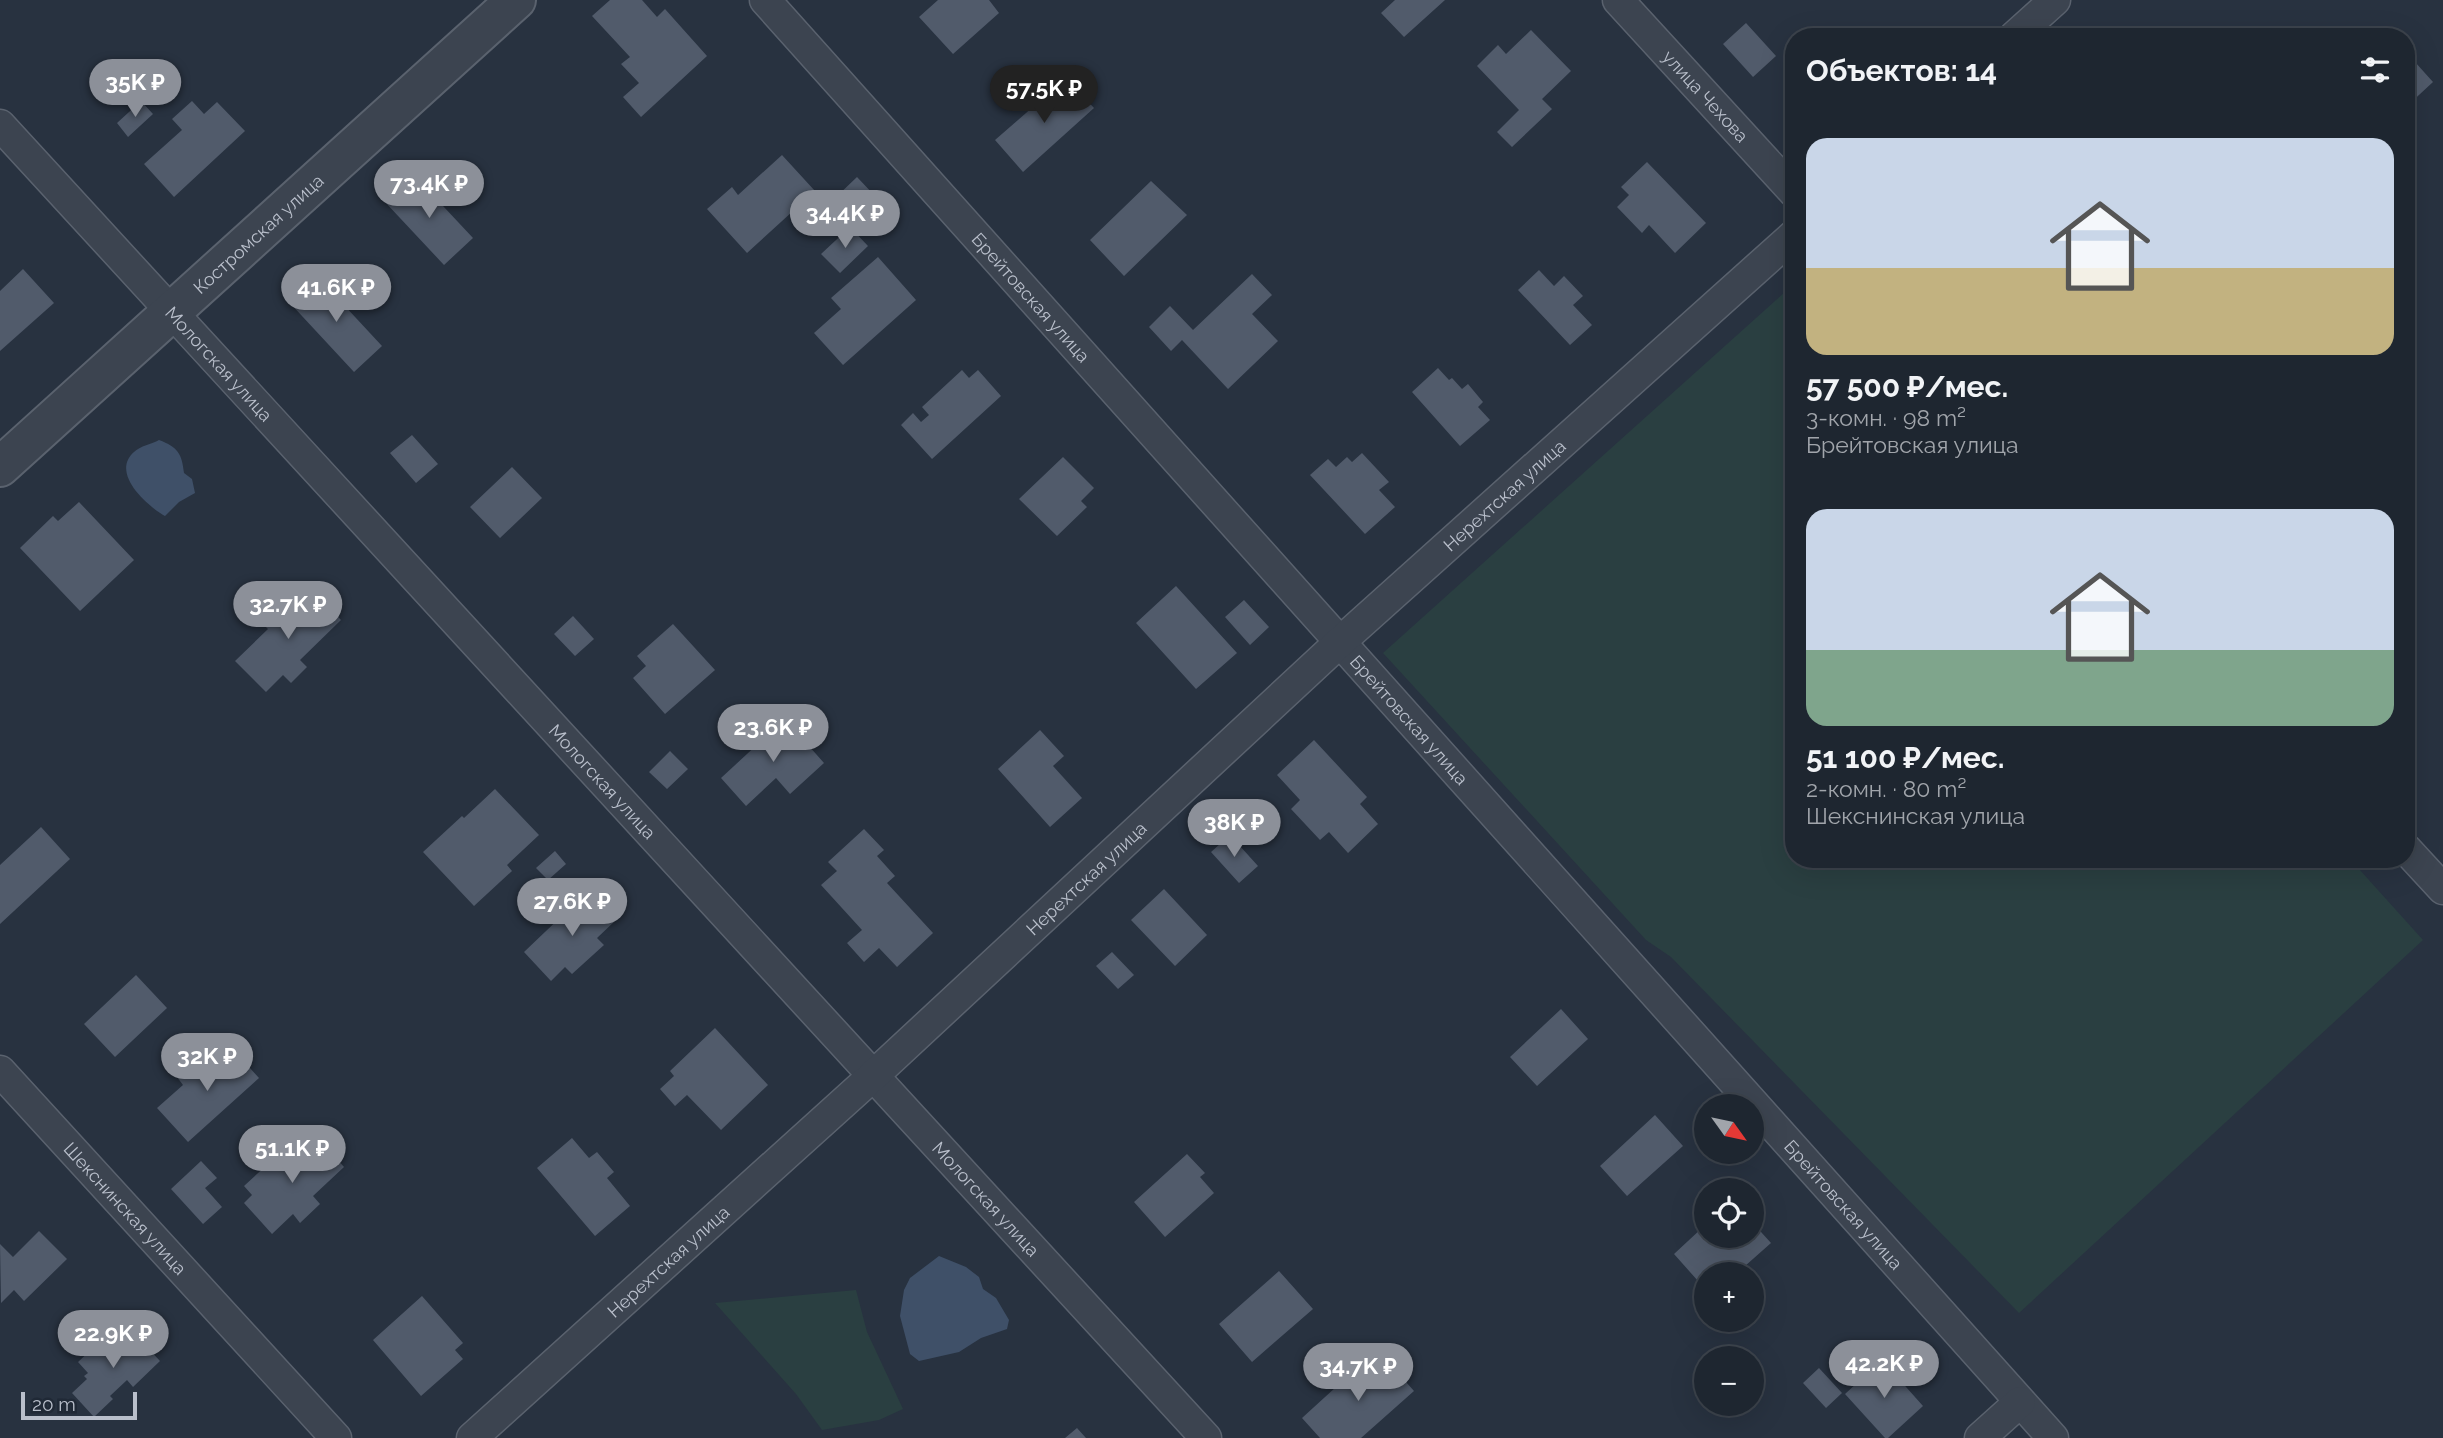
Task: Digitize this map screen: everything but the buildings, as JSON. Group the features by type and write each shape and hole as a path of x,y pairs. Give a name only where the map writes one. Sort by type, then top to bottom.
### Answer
{"street":[{"name":"Костромская улица","path":"0,467 516,0"},
{"name":"Брейтовская улица","path":"765,0 2053,1438"},
{"name":"улица Чехова","path":"1618,0 1785,182"},
{"path":"2024,28 2055,0"},
{"name":"Мологская улица","path":"0,125 1206,1438"},
{"name":"Нерехтская улица","path":"472,1438 874,1075 1340,642 1785,243"},
{"path":"2415,859 2443,889"},
{"name":"Шекснинская улица","path":"0,1071 336,1438"},
{"path":"1980,1438 2020,1402"}],"green space":[{"path":"1785,292 1785,868 2358,868 2423,940 2019,1313 1671,957 1646,940 1383,653"},
{"path":"856,1290 867,1332 903,1409 879,1420 822,1430 796,1394 715,1303"}],"water":[{"path":"159,440 171,445 178,452 184,473 192,479 195,493 179,502 165,516 141,497 126,469 134,452"},
{"path":"939,1256 966,1267 979,1277 983,1289 996,1298 1009,1320 1007,1329 981,1338 959,1352 919,1361 910,1354 900,1316 904,1290 910,1278"}]}
